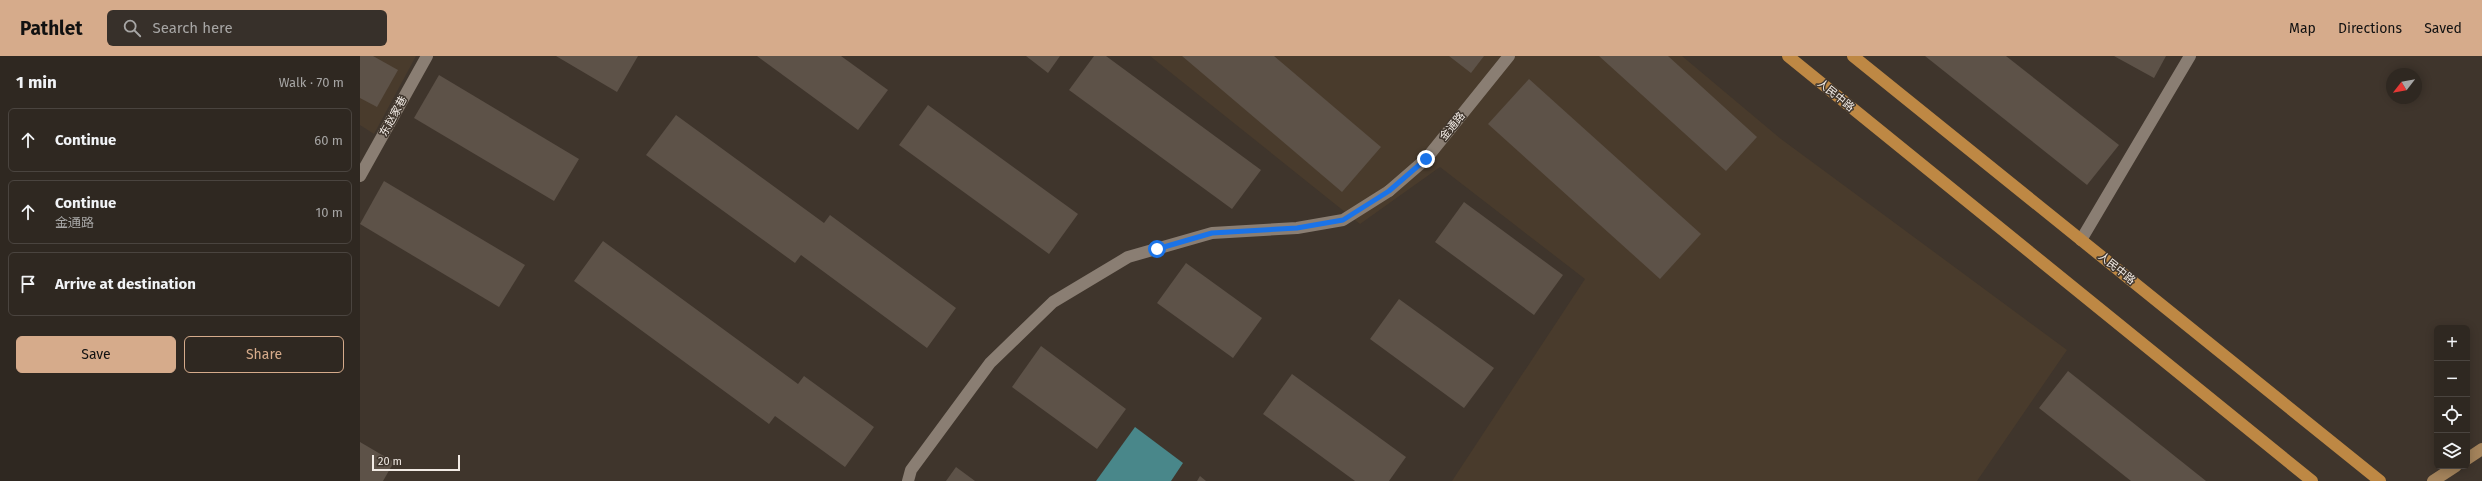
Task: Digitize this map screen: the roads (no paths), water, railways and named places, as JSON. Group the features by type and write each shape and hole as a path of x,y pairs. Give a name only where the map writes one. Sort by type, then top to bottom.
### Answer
{"main road":[{"name":"人民中路","path":"1788,56 2312,481"},
{"name":"人民中路","path":"1853,56 2380,481"},
{"path":"2470,457 2482,449"},
{"path":"2433,481 2451,469"}],"street":[{"name":"东赵家巷","path":"360,176 427,56"},
{"name":"金通路","path":"908,481 911,470 990,363 1053,302 1128,258 1212,233 1297,228 1343,220 1389,191 1426,159 1509,56"},
{"path":"2081,240 2190,56"}],"water":[{"path":"1135,427 1183,463 1171,481 1096,481"}]}
